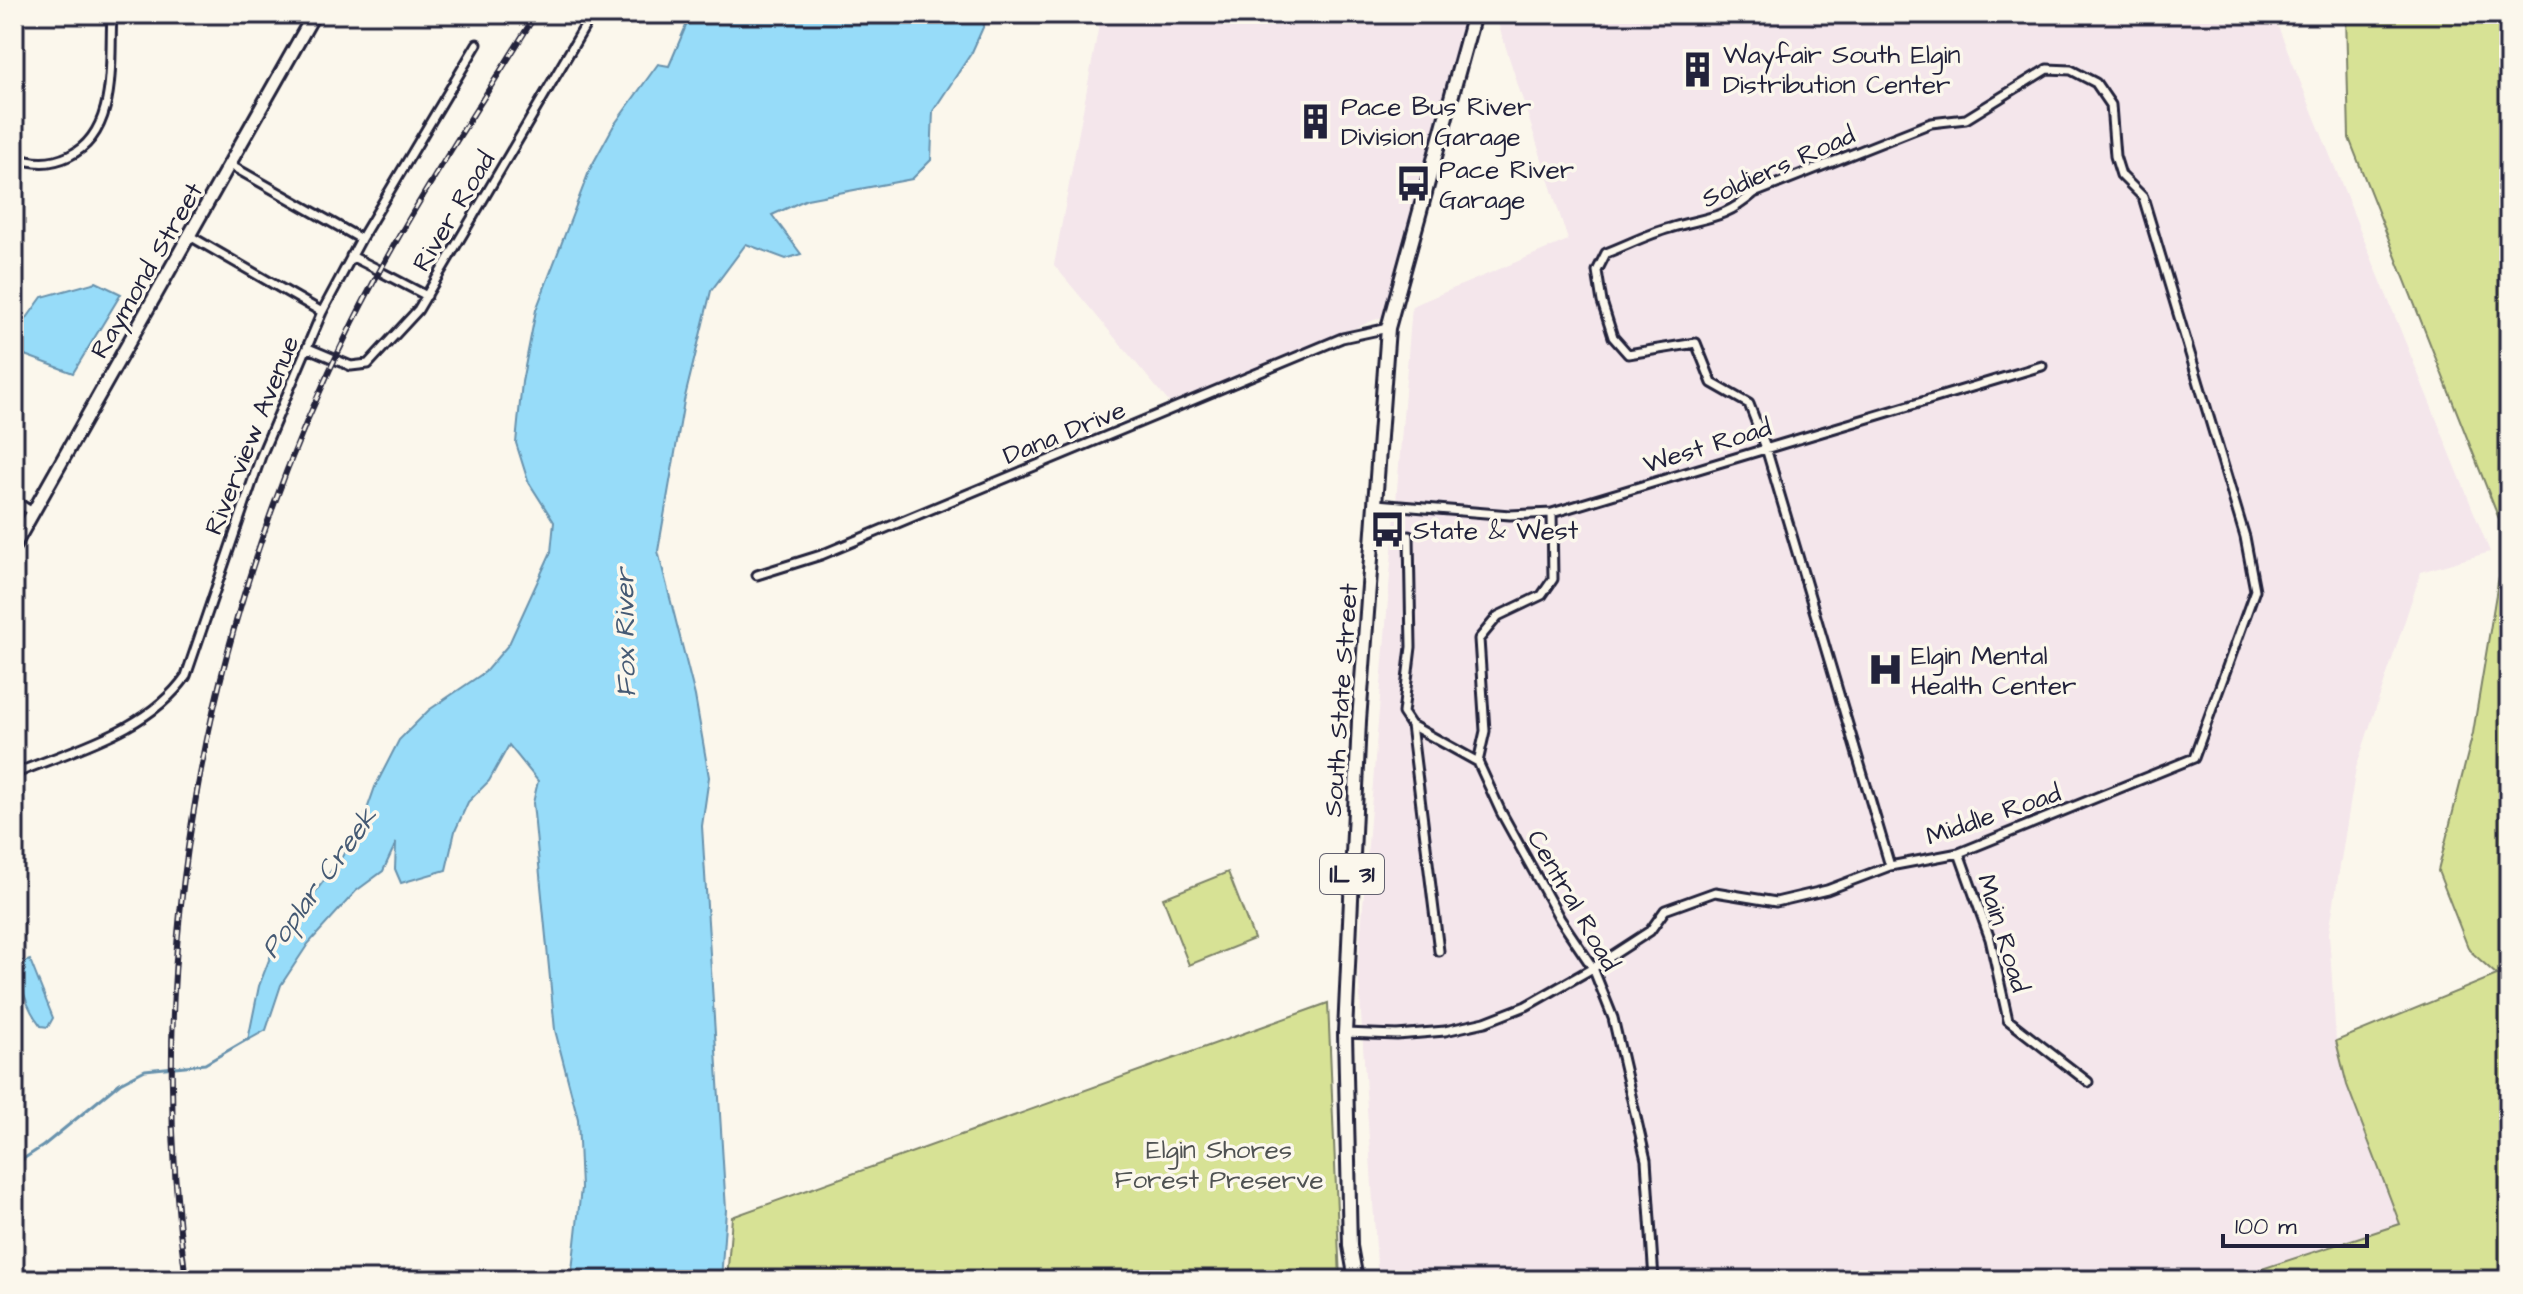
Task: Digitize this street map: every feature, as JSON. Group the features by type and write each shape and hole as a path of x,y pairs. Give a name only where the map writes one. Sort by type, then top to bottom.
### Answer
{"main road":[{"name":"South State Street","path":"1356,1280 1350,1246 1345,1033 1359,721 1388,328 1401,269 1474,14"}],"street":[{"path":"14,157 51,162 73,154 97,132 106,109 112,14"},
{"name":"Raymond Street","path":"14,546 314,14"},
{"name":"River Road","path":"308,348 351,366 368,364 418,310 592,14"},
{"name":"Riverview Avenue","path":"14,774 128,726 159,706 181,684 194,658 230,537 322,312 351,256 477,44"},
{"name":"Soldiers Road","path":"1890,866 1766,448 1749,404 1712,383 1696,343 1628,354 1613,337 1597,271 1606,253 1670,227 1709,221 1732,211 1754,193 1931,123 1966,119 2047,69 2071,70 2096,83 2111,105 2115,156 2121,175 2143,197 2181,330"},
{"path":"230,165 361,239"},
{"path":"190,236 322,312"},
{"path":"351,256 427,296"},
{"name":"Dana Drive","path":"757,575 821,555 1342,338 1388,328"},
{"name":"Middle Road","path":"1345,1033 1397,1035 1445,1031 1485,1022 1526,1006 1593,968 1650,931 1665,910 1715,892 1776,902 1827,890 1890,866 1959,853 2194,758 2255,590 2245,537 2181,330"},
{"name":"West Road","path":"1376,504 1510,515 1552,513 2042,366"},
{"path":"14,501 33,512"},
{"path":"1411,725 1478,762 1485,731 1479,639 1498,616 1542,595 1553,579 1552,513"},
{"path":"1409,536 1411,647 1403,713 1411,725 1439,951"},
{"name":"Central Road","path":"1478,762 1501,812 1560,919 1593,968 1613,1018 1646,1160 1654,1280"},
{"name":"Main Road","path":"1959,853 1990,939 2008,1020 2088,1082"}],"shaded area":[{"name":"Pace Bus River Division Garage","path":"1101,14 1475,14 1386,315 1172,406 1054,265"},
{"name":"Elgin Mental Health Center","path":"1495,14 2273,14 2490,552 2421,572 2356,768 2329,933 2336,1041 2347,1085 2401,1224 2238,1280 1378,1280 1358,967 1412,306 1568,240"}],"green space":[{"path":"2346,14 2509,14 2509,1280 2228,1280 2400,1224 2347,1085 2336,1041 2497,975 2469,950 2438,871 2473,733 2499,576 2499,519 2349,138"},
{"path":"1228,872 1254,939 1189,965 1163,898"},
{"name":"Elgin Shores Forest Preserve","path":"1328,1003 1340,1280 727,1280 732,1217"}],"water":[{"name":"Fox River","path":"691,14 989,14 972,52 933,111 931,160 912,179 807,199 772,215 801,254 786,259 746,244 711,291 684,401 658,551 695,696 709,777 702,826 726,1210 721,1280 571,1280 581,1188 578,1119 555,1030 533,803 538,781 509,745 489,781 468,802 455,831 446,870 401,883 395,869 396,843 383,871 356,891 308,944 281,985 266,1030 248,1040 259,986 274,947 358,835 375,787 399,740 429,710 485,672 509,644 551,552 554,522 528,481 516,443 522,382 536,310 590,169 614,125 658,64 669,66"},
{"path":"96,282 121,294 73,373 14,351 14,336 42,297"},
{"path":"30,960 53,1018 48,1027 41,1026 25,996 22,970 24,962"}],"waterway":[{"name":"Poplar Creek","path":"14,1165 43,1146 120,1083 145,1070 205,1064 248,1039"}],"railway":[{"path":"186,1280 174,1158 172,1035 180,911 198,789 224,668 259,549 302,433 353,322 418,204 536,14"}],"place":[{"name":"Wayfair South Elgin Distribution Center","path":"1697,69"},
{"name":"Pace Bus River Division Garage","path":"1315,121"},
{"name":"Pace River Garage","path":"1413,184"},
{"name":"State & West","path":"1387,530"},
{"name":"Elgin Mental Health Center","path":"1885,670"}]}
